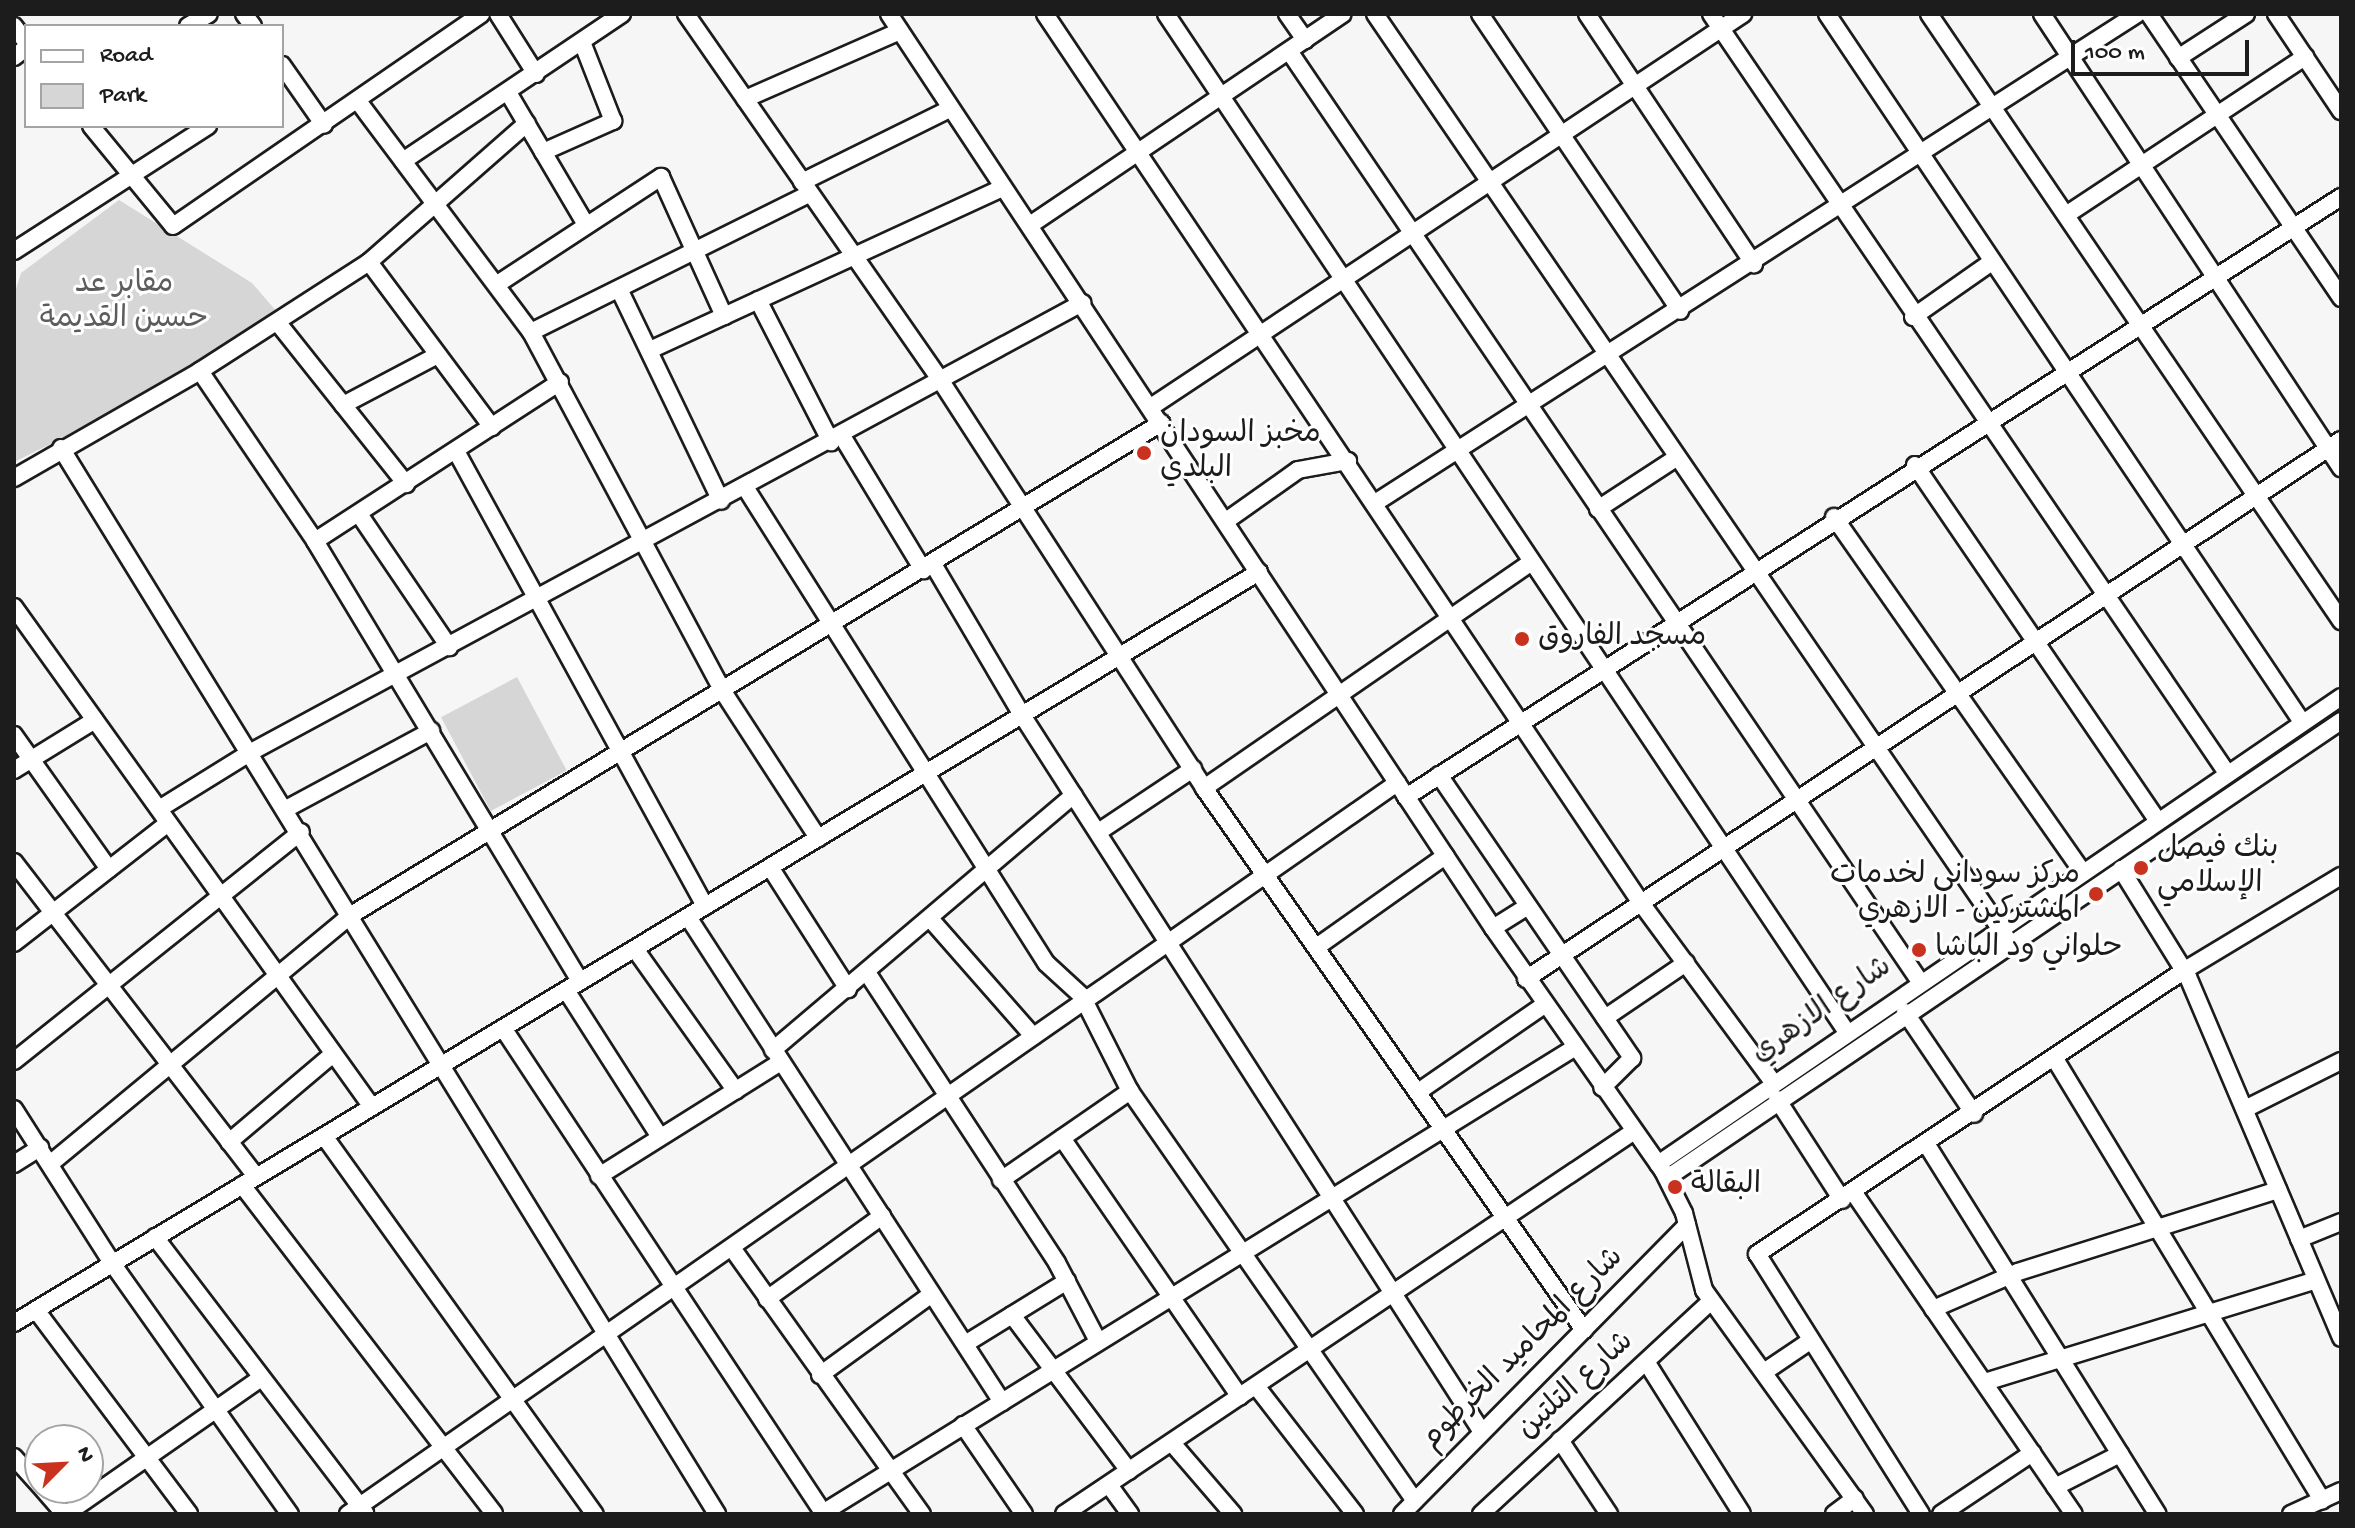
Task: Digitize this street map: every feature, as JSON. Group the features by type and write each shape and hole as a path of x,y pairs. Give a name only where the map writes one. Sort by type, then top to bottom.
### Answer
{"street":[{"path":"192,24 209,14"},
{"path":"92,128 165,221 180,224 481,14"},
{"path":"498,14 536,74"},
{"path":"403,161 509,94 622,14"},
{"path":"686,14 852,258 941,381 1021,512 1204,788 1318,946 1584,1330"},
{"path":"889,14 1526,979 1662,1171 1687,1225 1692,1266 1711,1301 1767,1370 1865,1514"},
{"path":"1045,14 1266,333 1641,903 1772,1081"},
{"path":"1166,14 1719,851 1846,1031"},
{"path":"1287,14 1305,40"},
{"path":"1030,225 1343,14"},
{"path":"1375,14 1485,183 1873,749 2010,943"},
{"path":"1480,14 1680,311"},
{"path":"1587,14 1754,264"},
{"path":"1711,14 1913,317 2108,594 2227,773"},
{"path":"1151,407 1344,283 1485,183 1743,14"},
{"path":"1827,14 1924,157 2061,371 2302,722"},
{"path":"1929,14 2341,621"},
{"path":"2042,14 2335,444 2341,468"},
{"path":"1375,503 1924,157 2072,61 2137,14"},
{"path":"2149,14 2341,298"},
{"path":"2178,58 2246,14"},
{"path":"2276,14 2341,109"},
{"path":"745,99 900,31"},
{"path":"543,152 613,121 582,42"},
{"path":"1289,51 1416,233 1598,509 1919,980"},
{"path":"2066,215 2305,57"},
{"path":"284,71 324,125"},
{"path":"509,94 585,223"},
{"path":"358,101 499,283 531,332 560,382 641,545 724,693 818,838"},
{"path":"531,332 695,252 950,109"},
{"path":"14,478 61,448 200,371 369,262 527,123"},
{"path":"14,251 205,128"},
{"path":"499,283 585,223 661,177 724,316"},
{"path":"650,350 1003,188"},
{"path":"155,1237 358,1511 946,1100 1082,996 1264,872 1401,790 1439,775 1522,718 2215,272 2295,228 2341,197"},
{"path":"369,262 436,356 492,427"},
{"path":"1913,317 1990,263"},
{"path":"619,289 721,501"},
{"path":"758,300 836,439 928,567 1100,831 1164,939 1482,1432"},
{"path":"14,943 109,869 164,816 251,752 641,545 1082,303"},
{"path":"278,323 406,484"},
{"path":"343,405 436,356"},
{"path":"200,371 315,541 397,673 490,828 573,986 660,1137"},
{"path":"315,541 560,382"},
{"path":"50,1164 171,1069 351,915 619,750 724,693 1161,423"},
{"path":"1526,979 2335,444"},
{"path":"61,448 444,1064 717,1514"},
{"path":"456,451 539,597 705,906"},
{"path":"1598,509 1676,458"},
{"path":"1226,521 1298,470 1348,461"},
{"path":"1915,465 2033,643 2157,820"},
{"path":"745,487 827,627 1046,963 1082,996 1130,1091 1415,1501"},
{"path":"359,514 449,647"},
{"path":"1834,517 2081,870"},
{"path":"1204,788 1341,697 1452,615 1529,564"},
{"path":"14,1323 1259,572"},
{"path":"14,607 282,976 372,1107"},
{"name":"شارع الازهري","path":"1662,1171 1772,1081 2341,697"},
{"path":"14,770 95,720"},
{"name":"شارع الازهري","path":"1662,1171 1777,1099 2339,726"},
{"path":"286,809 431,731"},
{"path":"14,735 109,869"},
{"path":"1100,831 1193,769"},
{"path":"1439,775 1633,1061 1602,1088"},
{"path":"599,1176 736,1091 848,989 933,922 987,869 1074,795"},
{"path":"14,1061 110,989 301,832"},
{"path":"1318,946 1445,856"},
{"path":"14,862 229,1142 249,1181 494,1514"},
{"path":"770,867 848,989"},
{"path":"2121,869 2185,970 2341,1338"},
{"path":"1921,1514 1756,1256 1974,1114 2185,970 2341,876"},
{"path":"1493,928 1528,906"},
{"path":"688,917 1002,1402"},
{"path":"933,922 1033,1036"},
{"path":"635,949 736,1091"},
{"path":"1605,1018 1686,963"},
{"path":"868,974 946,1100 1067,1281 1098,1341"},
{"path":"1418,1092 1544,1005"},
{"path":"1905,1012 1974,1114"},
{"path":"503,1028 823,1514 1574,1048"},
{"path":"229,1142 333,1054"},
{"path":"2055,1059 2209,1315 2318,1506"},
{"path":"2245,1109 2341,1061"},
{"path":"1001,1180 1130,1091"},
{"path":"1777,1099 1933,1309 2074,1514"},
{"path":"14,1109 112,1263 290,1514"},
{"path":"1064,1514 1508,1219 1633,1132"},
{"path":"324,1136 516,1398 595,1514"},
{"path":"1062,1138 1240,1397"},
{"path":"1927,1145 2158,1514"},
{"path":"14,1164 40,1148"},
{"path":"1933,1309 2009,1275 2278,1190"},
{"path":"767,1299 882,1216"},
{"path":"2299,1239 2341,1222"},
{"name":"شارع المحاميد الخرطوم","path":"1402,1514 1687,1225"},
{"path":"732,1248 922,1514"},
{"path":"1985,1382 2316,1280"},
{"path":"965,1344 1067,1281"},
{"path":"820,1375 932,1294"},
{"name":"شارع التلتين","path":"1483,1513 1711,1301"},
{"path":"36,1310 189,1514"},
{"path":"1012,1315 1129,1471"},
{"path":"1767,1370 1810,1341"},
{"path":"1647,1363 1742,1514"},
{"path":"66,1514 261,1378"},
{"path":"1256,1386 1355,1514"},
{"path":"963,1425 1024,1514"},
{"path":"1560,1440 1609,1514"},
{"path":"1172,1443 1233,1514"},
{"path":"1941,1514 2032,1453"},
{"path":"2055,1487 2120,1454"},
{"path":"1109,1485 1130,1514"},
{"path":"2291,1514 2318,1506 2341,1491"},
{"path":"1834,1514 1855,1498"}],"green space":[{"name":"مقابر عد حسين القديمة","path":"119,200 252,283 277,312 132,404 14,462 14,295 21,273"},
{"path":"517,677 567,771 491,811 441,717"}],"place":[{"name":"مخبز السودان البلدي","path":"1144,453"},
{"name":"مسجد الفاروق","path":"1522,639"},
{"name":"بنك فيصل الإسلامي","path":"2141,868"},
{"name":"مركز سوداني لخدمات المشتركين - الازهري","path":"2096,894"},
{"name":"حلواني ود الباشا","path":"1919,950"},
{"name":"البقالة","path":"1675,1187"}]}
